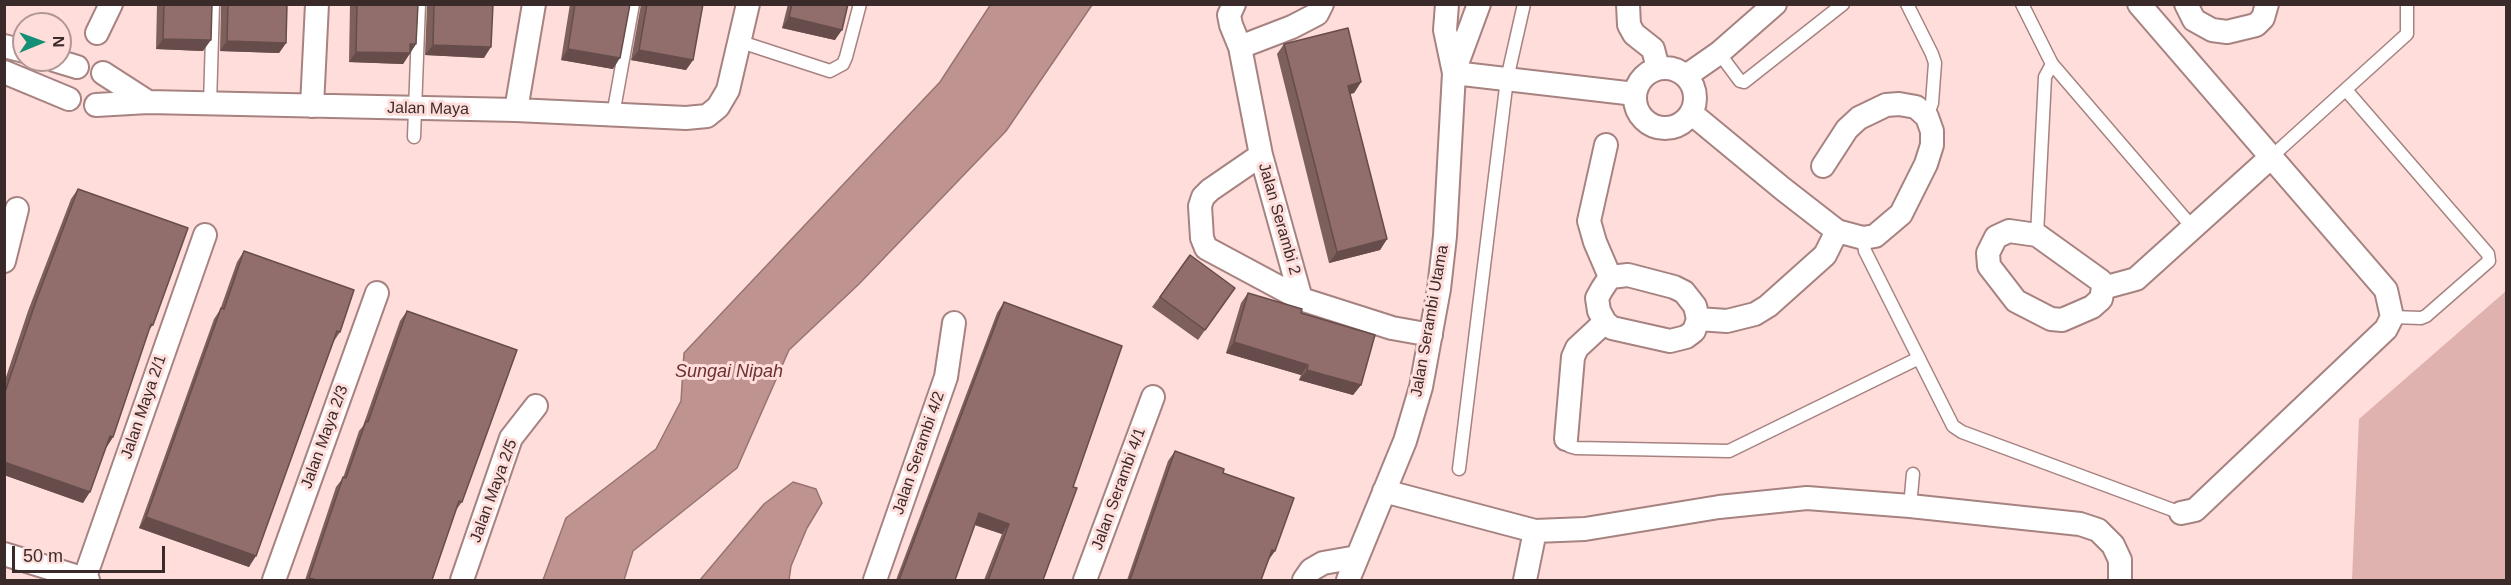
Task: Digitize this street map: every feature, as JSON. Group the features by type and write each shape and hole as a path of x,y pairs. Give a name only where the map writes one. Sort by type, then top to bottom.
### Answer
{"street":[{"path":"97,33 111,4"},
{"path":"312,106 316,4"},
{"path":"516,110 534,4"},
{"path":"741,42 748,4"},
{"path":"1234,4 1229,15 1240,47 1261,155"},
{"path":"1240,47 1292,27 1317,14 1322,4"},
{"name":"Jalan Serambi Utama","path":"1348,580 1405,441 1418,398 1439,289 1445,237 1454,73 1445,30 1447,4"},
{"name":"Jalan Serambi Utama","path":"1454,73 1479,4"},
{"path":"1628,4 1629,25 1634,34 1653,49 1658,68"},
{"path":"1686,76 1719,53 1775,4"},
{"path":"2186,4 2194,20 2212,30 2227,32 2256,25 2263,18 2266,4"},
{"path":"2145,7 2270,158 2386,290 2392,318 2386,329 2195,510 2181,513"},
{"name":"Jalan Maya","path":"96,105 148,102 516,110 686,118 707,116 718,107 728,90 741,42"},
{"path":"72,66 76,67"},
{"path":"1658,68 1678,70 1693,84 1695,94 1692,113 1677,126 1657,127 1641,117 1637,108 1635,94 1641,79 1648,72 1658,68"},
{"path":"4,72 69,99"},
{"path":"103,73 148,102"},
{"path":"1454,73 1635,94"},
{"path":"1692,113 1837,231 1863,238 1875,236 1900,214 1906,204 1926,164 1932,145 1932,132 1927,117 1916,107 1899,104 1886,105 1859,118 1847,129 1823,166"},
{"path":"1606,145 1589,221 1610,277"},
{"name":"Jalan Serambi 2","path":"1301,299 1261,155 1203,197 1200,206 1202,238 1206,248 1301,299 1392,328 1431,335"},
{"path":"2103,288 2136,279 2270,158"},
{"path":"4,261 17,209"},
{"path":"1698,319 1726,321 1755,314 1768,306 1825,255 1837,231"},
{"path":"2008,231 2037,235 2101,281 2103,288 2101,299 2092,307 2062,320 2051,319 2016,301 1989,266 1988,253 1996,237 2008,231"},
{"name":"Jalan Maya 2/1","path":"85,580 205,235"},
{"path":"1628,275 1674,287 1690,297 1698,319 1694,331 1676,341 1611,328 1599,311 1597,298 1610,277 1628,275"},
{"name":"Jalan Maya 2/3","path":"274,580 377,292"},
{"path":"1566,439 1572,357 1577,348 1605,322"},
{"name":"Jalan Serambi 4/2","path":"875,580 946,377 954,323"},
{"name":"Jalan Serambi 4/1","path":"1085,580 1153,397"},
{"name":"Jalan Maya 2/5","path":"462,580 511,438 536,406"},
{"path":"1384,491 1535,531 1585,529 1719,507 1807,498 1910,506 2080,524 2098,530 2113,544 2120,560 2120,580"},
{"path":"1525,580 1535,531"},
{"path":"4,554 85,580"},
{"path":"1304,580 1311,570 1323,563 1357,557"}],"lane":[{"path":"210,104 213,4"},
{"path":"414,137 417,109 419,4"},
{"path":"613,115 633,4"},
{"path":"741,42 831,70 843,63 846,57 860,4"},
{"path":"1459,469 1507,79 1524,4"},
{"path":"1719,53 1740,81 1744,82 1843,4"},
{"path":"1907,4 1935,63 1932,103 1927,117"},
{"path":"2022,4 2052,64 2193,228"},
{"path":"2270,158 2406,34 2407,4"},
{"path":"2037,235 2045,77 2052,64"},
{"path":"2346,90 2488,254 2490,261 2426,316 2392,318"},
{"path":"1863,238 1865,251 1957,430 2181,513"},
{"path":"1566,439 1569,446 1576,448 1729,451 1919,358"},
{"path":"1910,506 1913,474"}],"shaded area":[{"path":"2506,291 2506,580 2352,580 2359,419"}],"water":[{"name":"Sungai Nipah","path":"991,4 1092,5 1006,131 859,284 789,350 737,468 633,551 624,580 543,580 566,518 656,449 681,401 684,353 940,82"},
{"path":"793,482 816,489 822,503 807,528 791,566 789,580 700,580 764,504"}],"building":[{"path":"164,4 212,4 211,40 163,39"},
{"path":"228,4 287,4 286,43 227,41"},
{"path":"357,4 418,4 416,44 410,44 410,53 356,52"},
{"path":"434,4 493,4 491,47 433,45"},
{"path":"575,4 630,4 620,58 568,49"},
{"path":"647,4 703,4 693,60 639,50"},
{"path":"792,4 848,4 842,30 789,17"},
{"path":"1348,28 1361,82 1348,86 1387,239 1337,252 1284,44"},
{"path":"78,189 188,228 153,325 151,324 113,437 110,436 90,492 4,462 4,395"},
{"path":"244,251 354,290 256,556 146,517 221,308 224,309"},
{"path":"1190,255 1235,288 1205,330 1160,297"},
{"path":"1248,293 1302,309 1301,313 1375,335 1361,385 1307,370 1308,365 1234,342"},
{"path":"1004,302 1122,346 1073,487 1077,488 1043,580 988,580 1009,524 979,513 955,580 899,580"},
{"path":"407,311 517,350 462,502 459,501 432,580 317,580 309,578 343,477 346,478 366,421 368,422"},
{"path":"1175,451 1224,469 1223,473 1294,498 1275,551 1272,550 1261,580 1130,580"}]}
